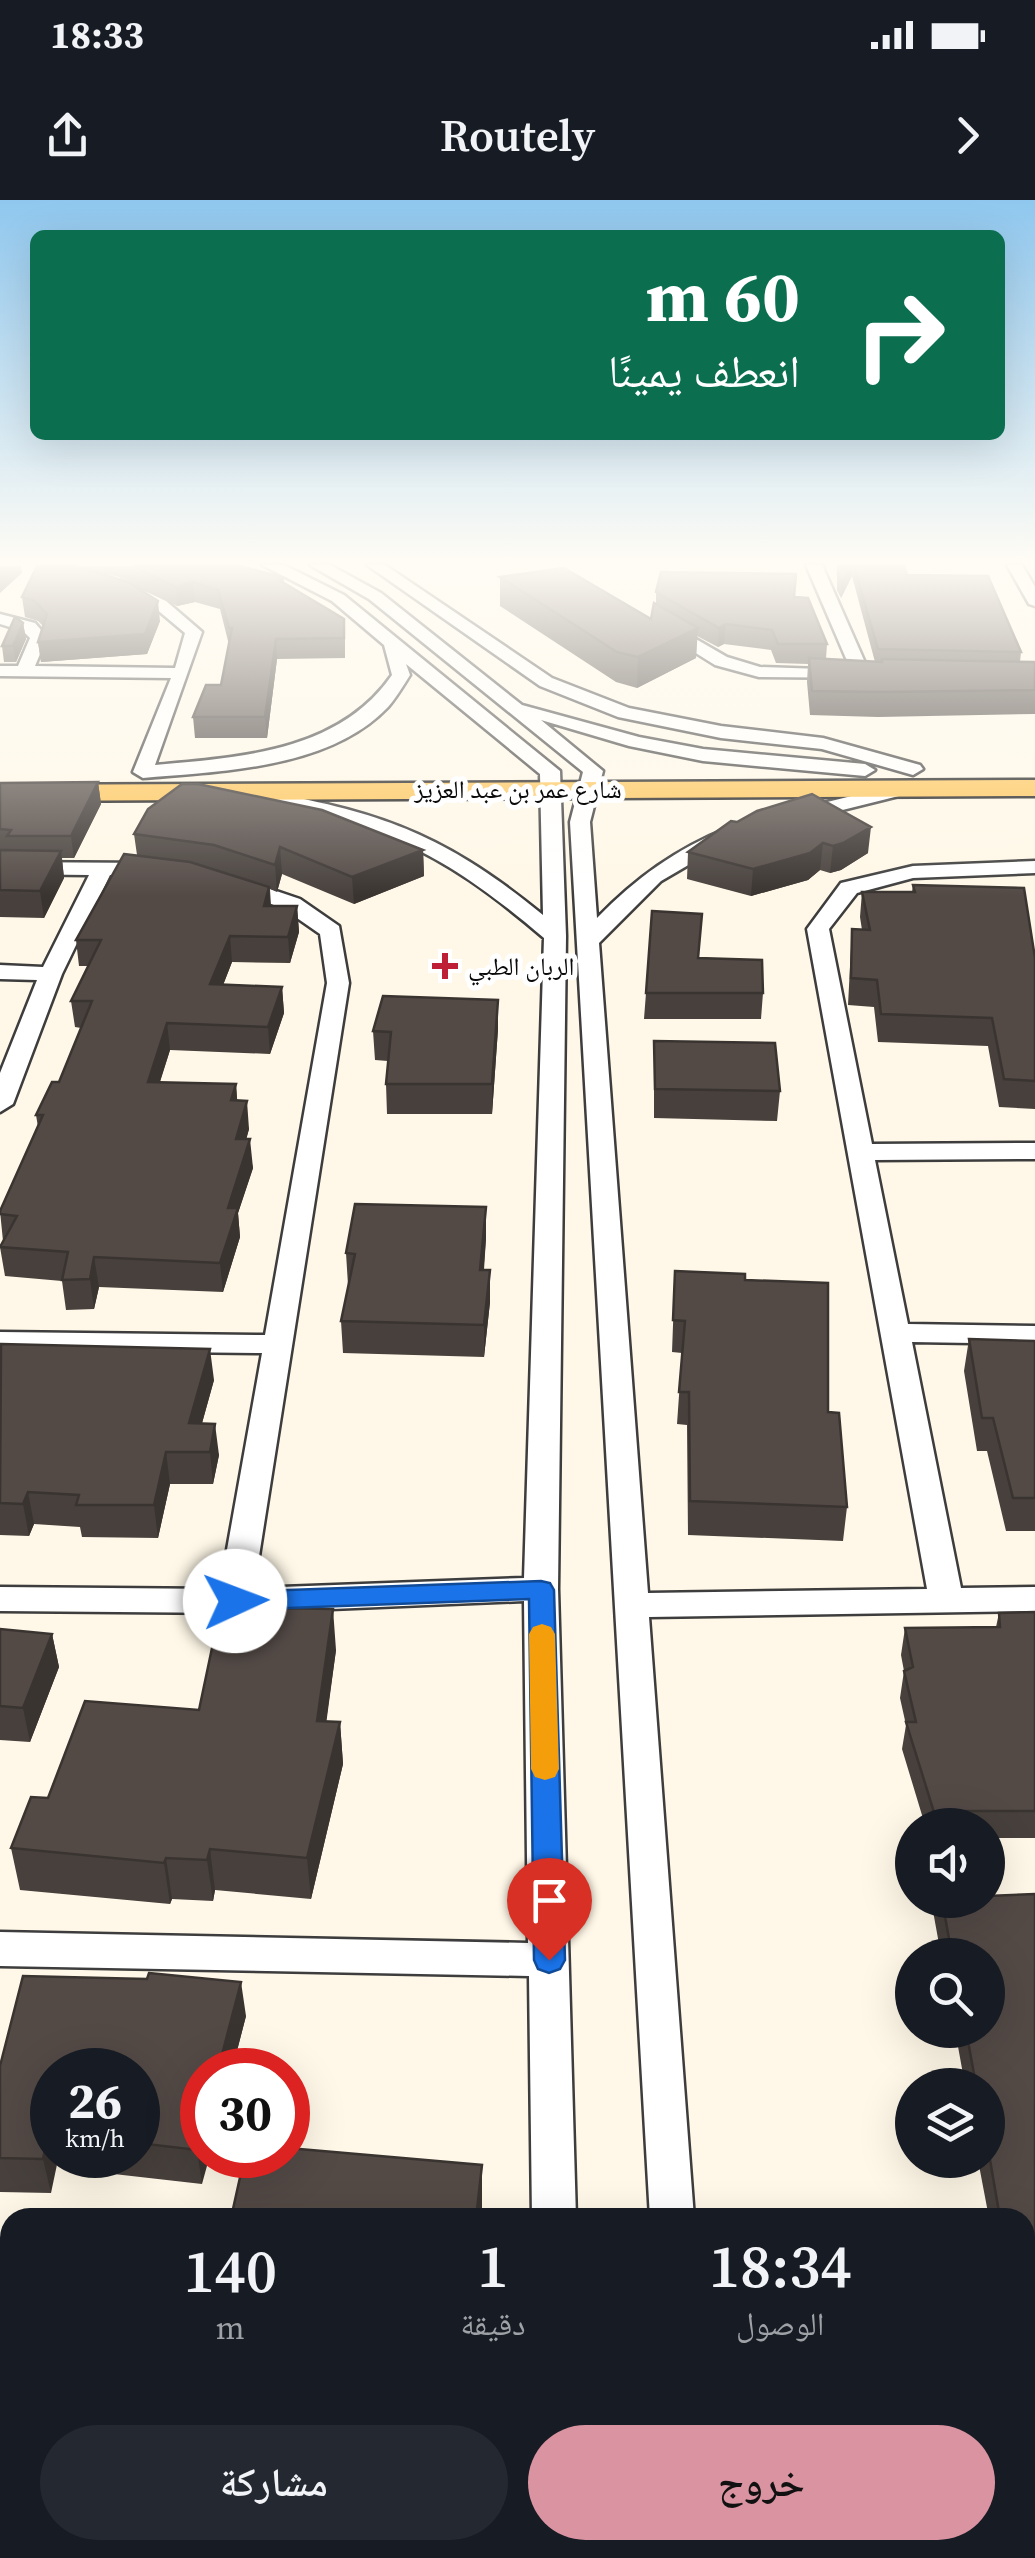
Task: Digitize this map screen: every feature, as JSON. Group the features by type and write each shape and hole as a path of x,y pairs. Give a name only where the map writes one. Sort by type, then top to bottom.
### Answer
{"main road":[{"name":"شارع عمر بن عبد العزيز","path":"0,793 224,791 865,770 909,779 1035,769"},
{"name":"شارع عمر بن عبد العزيز","path":"0,772 551,780"},
{"name":"شارع عمر بن عبد العزيز","path":"592,779 909,779 1035,788"}],"street":[{"path":"181,675 143,772 233,763 300,748 360,725 390,698 401,675"},
{"path":"428,675 551,780 555,936 541,1590 554,2208"},
{"path":"473,675 592,779 580,822 671,2208"},
{"path":"536,675 624,714 721,732 824,744 909,779"},
{"path":"512,706 636,742 703,755 865,770"},
{"path":"588,942 627,896 692,848 909,779"},
{"path":"224,791 322,807 421,840 503,892 555,936"},
{"path":"0,868 180,872"},
{"path":"0,1104 50,974 103,868"},
{"path":"946,1598 818,928 850,888 913,872 1035,868"},
{"path":"214,878 292,904 332,932 338,983 235,1601"},
{"path":"0,972 50,974"},
{"path":"861,1152 1035,1151"},
{"path":"895,1333 1035,1336"},
{"path":"0,1342 278,1344"},
{"path":"0,1598 235,1601 541,1590"},
{"path":"632,1605 1035,1598"},
{"path":"0,1950 549,1960"}],"building":[{"path":"223,675 271,675 265,717 193,717 206,685 221,685"},
{"path":"811,675 1035,675 1035,690 812,691"},
{"path":"98,782 71,836 7,836 11,830 0,829 0,783"},
{"path":"182,784 322,810 423,850 352,877 280,847 275,865 214,845 134,834 148,809"},
{"path":"812,794 871,827 843,843 823,843 810,853 753,869 688,852 731,821"},
{"path":"0,850 61,851 40,891 0,890"},
{"path":"124,854 190,862 269,887 264,906 297,906 288,937 230,936 210,984 282,987 268,1027 167,1023 148,1082 236,1084 231,1100 247,1101 236,1139 250,1139 228,1208 238,1208 220,1263 94,1257 90,1279 62,1280 68,1252 0,1247 17,1216 0,1211 43,1115 36,1115 52,1082 59,1082 92,1001 71,1001 101,940 76,940"},
{"path":"913,885 1024,888 1035,958 1035,1081 1004,1079 992,1018 881,1014 877,980 851,978 852,929 870,930 862,892 915,892"},
{"path":"652,911 702,914 698,958 762,960 763,993 646,993"},
{"path":"383,996 498,1000 492,1084 386,1084 391,1032 373,1031"},
{"path":"654,1041 775,1043 780,1091 655,1089"},
{"path":"355,1204 486,1207 480,1270 490,1270 484,1325 341,1321 355,1254 346,1253"},
{"path":"675,1271 745,1274 745,1280 828,1283 828,1412 839,1413 847,1507 690,1501 689,1392 679,1392 685,1321 673,1320"},
{"path":"969,1339 1035,1341 1035,1498 1013,1498 993,1418 982,1418"},
{"path":"1,1344 210,1349 189,1423 215,1424 210,1452 166,1452 154,1505 76,1505 79,1495 28,1492 23,1504 0,1503"},
{"path":"224,1591 272,1592 269,1608 333,1609 317,1721 340,1722 307,1858 210,1849 207,1860 166,1858 164,1863 11,1848 31,1797 48,1798 85,1701 199,1710"},
{"path":"1035,1612 1035,1811 933,1808 906,1722 916,1722 904,1671 913,1667 905,1628 1000,1627 999,1613"},
{"path":"0,1629 52,1634 23,1708 0,1706"},
{"path":"1035,1894 1035,2208 998,2208 993,2178 1005,2178 1005,2068 973,2068 969,2048 1005,2048 1005,1938 949,1938 945,1918 1005,1918 1005,1895"},
{"path":"149,1973 241,1982 224,2048 180,2048 180,2148 160,2146 160,2048 30,2048 30,2159 0,2158 0,2066 23,1976 147,1979"},
{"path":"310,2150 482,2165 477,2208 233,2208 240,2178 310,2178"}],"slow traffic":[{"path":"542,1634 545,1769"}],"place":[{"name":"الربان الطبي","path":"445,966"}],"route":[{"path":"235,1601 541,1590 549,1960"}]}
